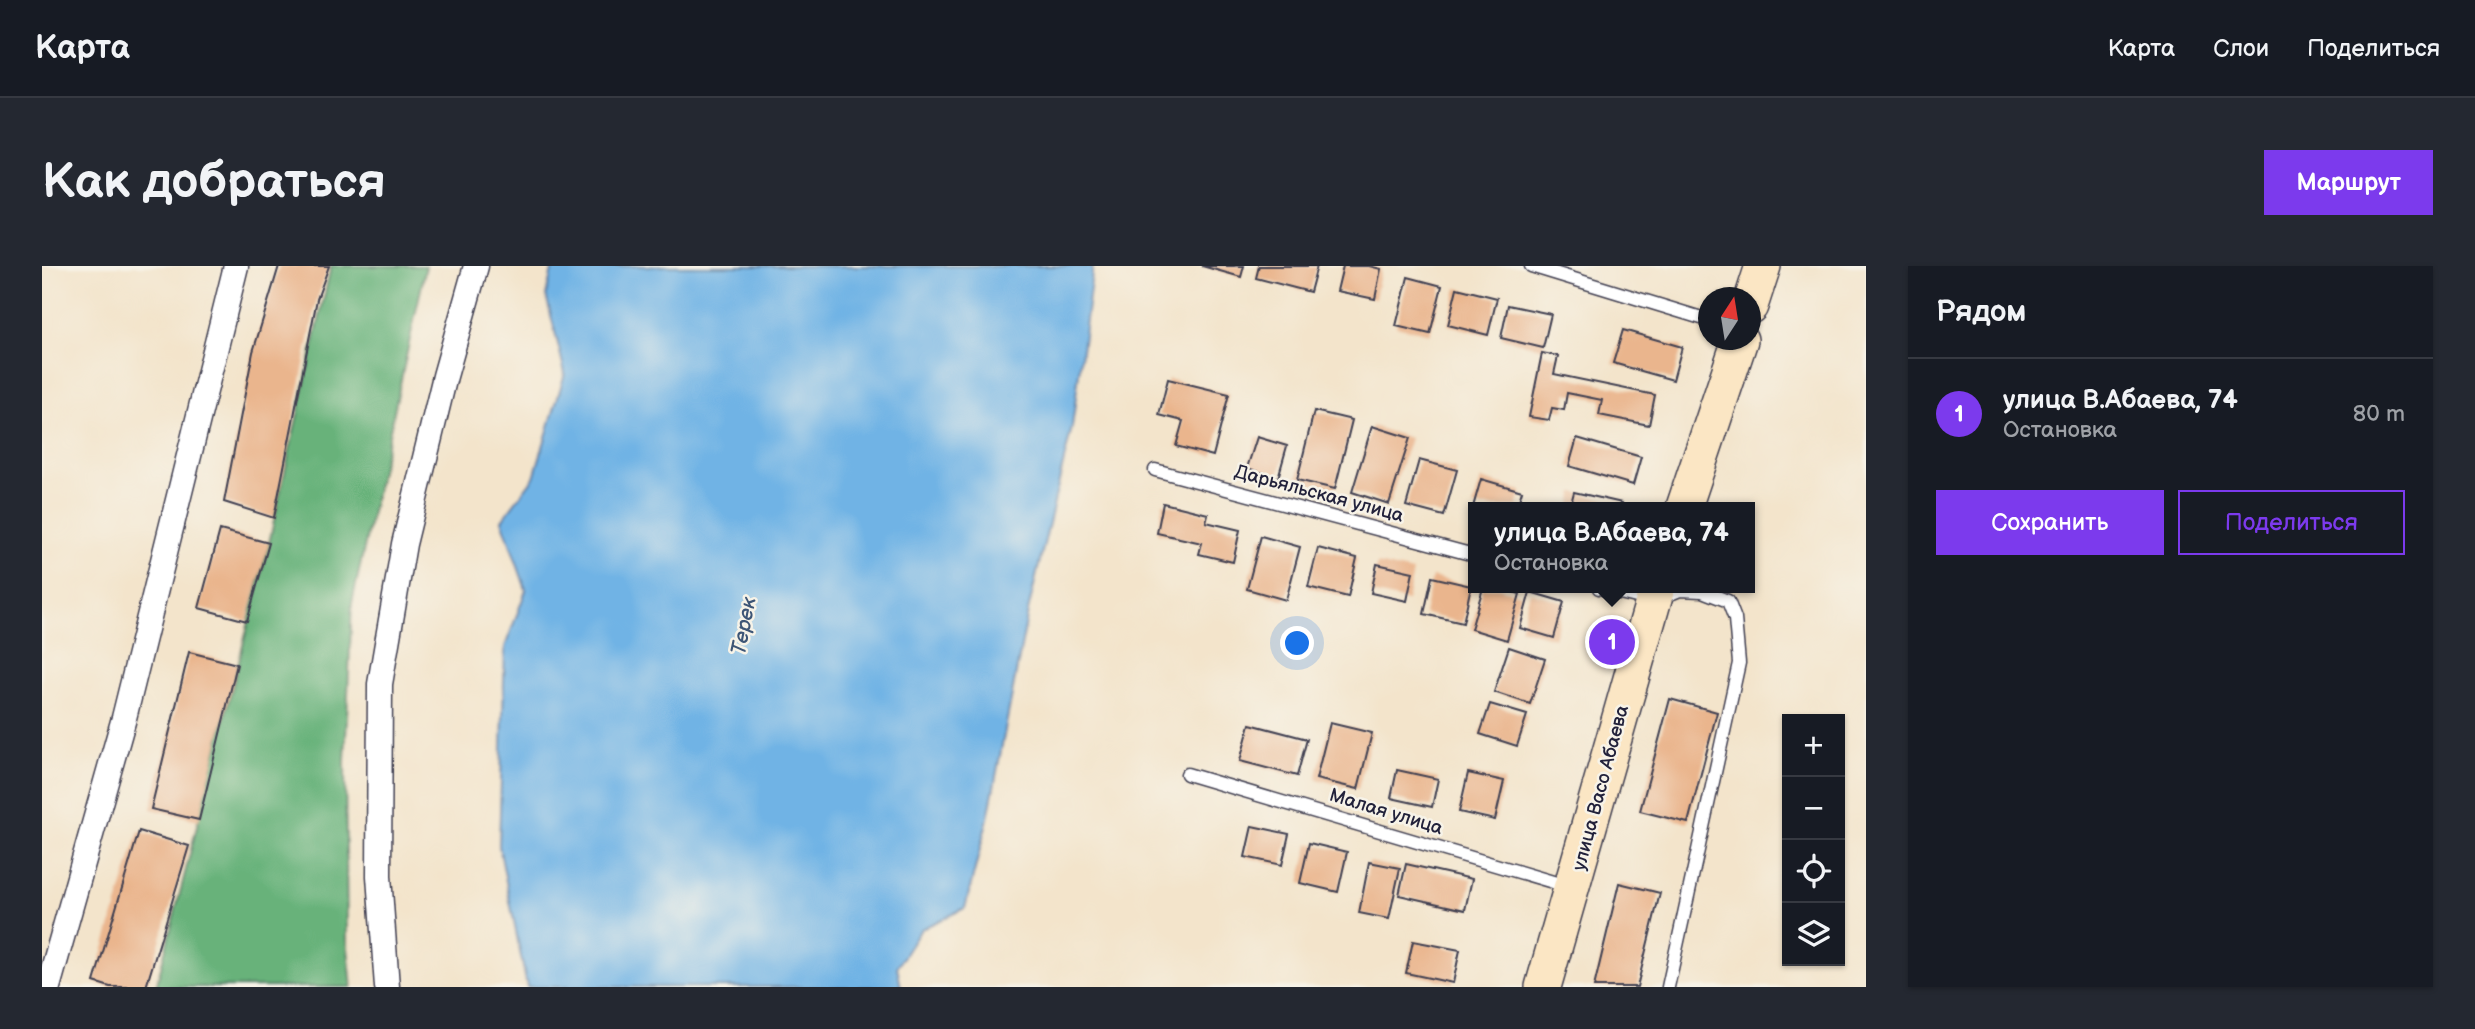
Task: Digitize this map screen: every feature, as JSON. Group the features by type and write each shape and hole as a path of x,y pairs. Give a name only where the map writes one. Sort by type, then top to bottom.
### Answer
{"main road":[{"path":"1757,287 1763,266"},
{"path":"1686,502 1737,350"},
{"name":"улица Васо Абаева","path":"1543,987 1655,594"}],"street":[{"path":"48,987 124,718 236,266"},
{"path":"387,987 379,876 380,684 404,544 445,376 476,266"}],"lane":[{"path":"1531,266 1698,317"},
{"name":"Дарьяльская улица","path":"1155,470 1468,553"},
{"path":"1668,987 1739,663 1735,619 1727,601 1707,593"},
{"name":"Малая улица","path":"1187,774 1573,888"}],"green space":[{"path":"331,266 426,266 352,603 345,762 347,938 352,987 156,987 269,543"}],"water":[{"name":"Терек","path":"553,266 1093,266 1072,427 1028,611 988,818 965,908 921,929 897,967 901,987 527,987 499,846 505,647 526,590 502,520 534,477 565,373 546,295"}],"building":[{"path":"279,266 329,266 317,299 274,518 224,502 253,352"},
{"path":"1202,266 1244,266 1241,277"},
{"path":"1259,266 1317,266 1310,292 1256,278"},
{"path":"1343,266 1381,269 1375,299 1337,291"},
{"path":"1408,277 1442,286 1430,334 1396,326"},
{"path":"1457,288 1497,298 1488,335 1448,325"},
{"path":"1508,305 1551,314 1543,348 1501,338"},
{"path":"1623,330 1682,347 1673,380 1613,363"},
{"path":"1542,353 1558,356 1554,374 1655,395 1649,425 1599,415 1602,400 1567,393 1564,410 1552,408 1549,420 1529,417"},
{"path":"1168,379 1229,394 1213,456 1176,446 1183,421 1159,415"},
{"path":"1314,411 1352,420 1335,489 1297,480"},
{"path":"1372,426 1410,438 1389,504 1352,492"},
{"path":"1257,437 1287,446 1278,478 1247,468"},
{"path":"1577,438 1641,457 1633,485 1569,466"},
{"path":"1419,460 1457,470 1444,516 1406,506"},
{"path":"1481,479 1522,491 1519,502 1474,502"},
{"path":"1574,492 1618,502 1571,502"},
{"path":"1163,503 1208,514 1206,522 1240,530 1233,562 1199,554 1202,543 1157,533"},
{"path":"220,530 269,543 247,621 199,608"},
{"path":"1261,536 1300,547 1286,600 1247,589"},
{"path":"1318,548 1357,558 1348,597 1308,587"},
{"path":"1377,564 1413,572 1407,601 1371,593"},
{"path":"1432,577 1468,585 1469,593 1463,623 1424,614"},
{"path":"1482,593 1520,594 1507,640 1471,629"},
{"path":"1530,593 1564,602 1554,638 1520,628"},
{"path":"1509,647 1545,659 1530,704 1494,692"},
{"path":"189,652 237,664 199,820 151,809"},
{"path":"1670,699 1717,712 1688,823 1640,811"},
{"path":"1490,704 1527,715 1517,746 1480,734"},
{"path":"1330,723 1372,733 1358,789 1316,779"},
{"path":"1250,724 1307,739 1297,776 1240,761"},
{"path":"1397,770 1438,779 1432,807 1391,798"},
{"path":"1468,773 1504,781 1495,820 1459,812"},
{"path":"1252,826 1289,834 1282,865 1245,857"},
{"path":"139,831 189,846 146,987 110,987 94,982"},
{"path":"1309,843 1347,852 1338,892 1300,883"},
{"path":"1369,862 1400,868 1389,919 1359,913"},
{"path":"1406,864 1472,879 1465,910 1399,895"},
{"path":"1619,883 1660,893 1637,987 1594,987"},
{"path":"1413,941 1460,950 1453,983 1406,973"}],"place":[{"name":"улица В.Абаева, 74","path":"1612,642"}]}
